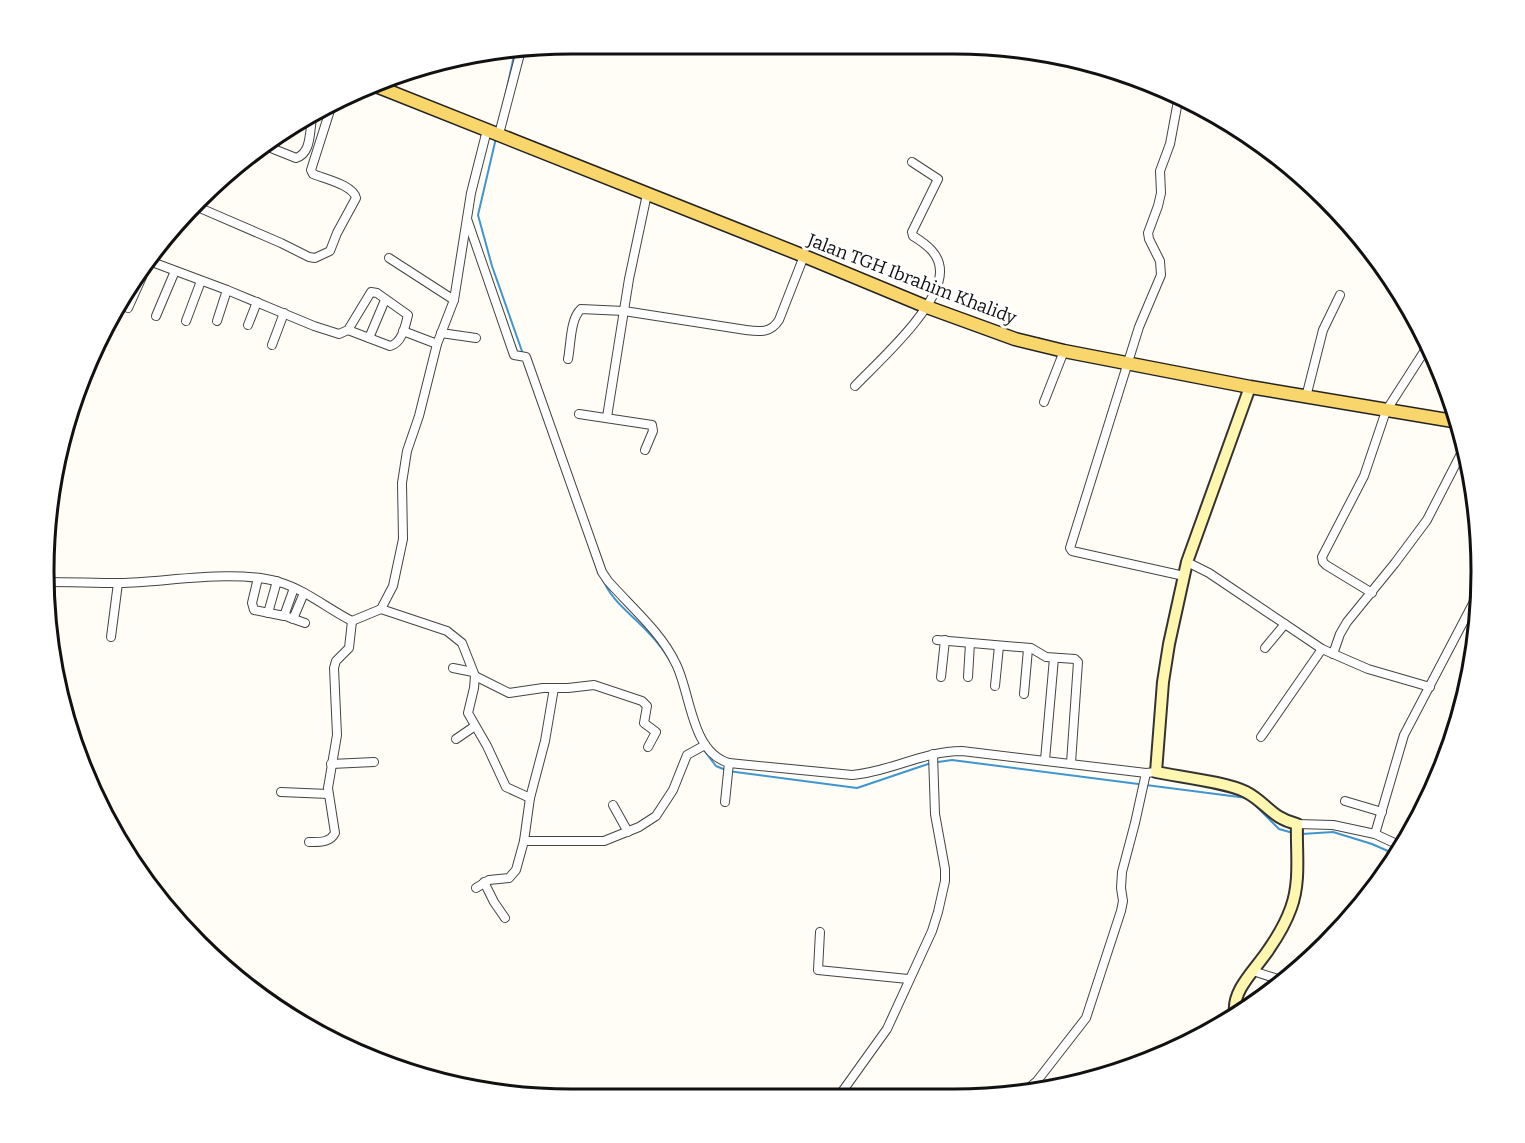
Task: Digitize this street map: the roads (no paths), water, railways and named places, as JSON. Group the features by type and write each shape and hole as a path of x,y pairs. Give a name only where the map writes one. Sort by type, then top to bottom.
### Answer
{"main road":[{"name":"Jalan TGH Ibrahim Khalidy","path":"384,89 927,307 1015,339 1127,364 1448,420"}],"street":[{"path":"352,621 381,609 393,586 403,539 402,483 406,457 437,344 454,300 471,193 519,57"},
{"path":"1177,105 1170,144 1160,171 1161,193 1148,233 1160,261 1161,275 1139,327 1070,549 1184,576"},
{"path":"203,209 309,257 315,258 330,251 338,229 356,198 351,189 313,174 311,171 329,115"},
{"path":"273,149 296,158 300,157 307,147 310,125"},
{"path":"855,386 927,307 939,282 940,270 936,258 927,245 913,236 912,232 938,180 936,176 912,162"},
{"path":"607,417 624,311 647,194"},
{"path":"467,219 513,353 520,356 543,401 602,572 654,630 669,651 680,671 703,746 728,768 852,775 933,759 942,751 1045,760 1228,786 1245,791 1296,829 1327,824 1375,834 1394,843"},
{"path":"568,359 579,310 587,308 624,311 760,332 768,330 776,326 779,320 804,256"},
{"path":"389,258 454,300"},
{"path":"156,263 332,333 339,334 348,330 370,292 377,293 407,314 400,339 393,346 348,330"},
{"path":"156,316 175,271"},
{"path":"186,321 201,281"},
{"path":"217,321 227,290"},
{"path":"1306,397 1323,330 1340,295"},
{"path":"128,308 133,297"},
{"path":"369,338 385,300"},
{"path":"248,325 257,303"},
{"path":"272,345 284,313"},
{"path":"403,331 437,344"},
{"path":"441,333 476,338"},
{"path":"1044,402 1064,351"},
{"path":"1372,593 1326,565 1322,559 1360,483 1386,411 1423,354"},
{"path":"1035,1082 1086,1018 1121,911 1124,901 1120,888 1122,872 1143,786 1149,774 1168,644 1187,562 1250,387"},
{"path":"579,414 652,425 645,450"},
{"path":"1333,654 1347,622 1427,520 1458,460"},
{"path":"1187,562 1209,573 1322,649 1368,669 1430,687"},
{"path":"54,582 118,583 228,577 258,578 277,581 294,588 352,621"},
{"path":"258,578 252,607 254,610 305,623"},
{"path":"268,613 277,581"},
{"path":"111,637 118,583"},
{"path":"284,616 294,588"},
{"path":"293,619 304,593"},
{"path":"381,609 453,635 464,646 474,674 474,688 468,711 506,787 530,798"},
{"path":"1375,834 1404,735 1470,610"},
{"path":"309,842 325,841 334,836 328,780 337,735 334,666 349,648 352,621"},
{"path":"1265,648 1284,624"},
{"path":"941,677 941,640 1035,649 1044,656 1074,659 1078,662 1071,763"},
{"path":"968,677 970,643"},
{"path":"995,687 999,645"},
{"path":"1024,694 1028,649"},
{"path":"1261,737 1322,649"},
{"path":"1045,760 1054,658"},
{"path":"453,668 474,674 509,693 594,685 642,701 647,707 644,723 656,732 648,747"},
{"path":"476,888 484,882 512,877 516,870 524,841 530,798 545,741 554,688"},
{"path":"456,739 475,726"},
{"path":"524,841 604,841 647,823 656,816 673,790 687,755 703,746"},
{"path":"844,1089 887,1029 932,931 945,881 935,814 933,759"},
{"path":"331,764 374,762"},
{"path":"724,802 728,768"},
{"path":"280,792 328,794"},
{"path":"1345,801 1382,812"},
{"path":"613,805 628,832"},
{"path":"1234,1006 1240,991 1283,927 1292,907 1296,887 1296,829"},
{"path":"484,882 505,918"},
{"path":"820,932 818,970 908,979"},
{"path":"1253,971 1274,978"}],"waterway":[{"path":"505,97 514,57"},
{"path":"496,138 478,215 492,266 523,354"},
{"path":"602,577 610,593 654,639 674,668"},
{"path":"703,749 716,766 728,771 857,788 931,763 952,760 1247,798"},
{"path":"1251,801 1279,829 1293,833"},
{"path":"1302,834 1333,832 1389,851"}]}
